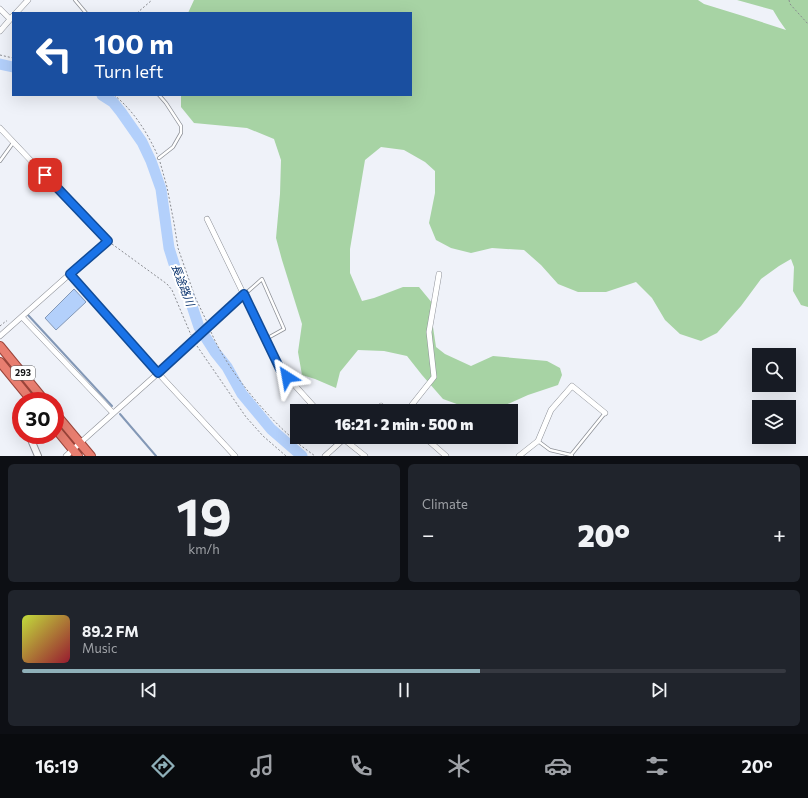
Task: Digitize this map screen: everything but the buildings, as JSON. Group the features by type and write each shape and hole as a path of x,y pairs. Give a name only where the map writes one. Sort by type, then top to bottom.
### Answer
{"highway":[{"name":"293","path":"0,346 38,392"},
{"name":"293","path":"0,362 25,392"},
{"path":"64,424 91,456"},
{"path":"64,439 75,453"}],"street":[{"path":"17,12 28,0"},
{"path":"0,9 12,18 0,31"},
{"path":"0,128 108,241 0,336"},
{"path":"207,219 280,369 312,404"},
{"path":"70,274 158,373 235,456"},
{"path":"413,404 434,377 429,332 440,274"},
{"path":"66,456 75,453 80,443 244,294"},
{"path":"22,317 113,413"},
{"path":"519,456 538,441 551,410 572,386 605,413"},
{"path":"33,444 38,456"},
{"path":"325,456 337,444"},
{"path":"350,444 365,456"},
{"path":"432,444 446,456"}],"lane":[{"path":"75,0 85,12"},
{"path":"159,158 173,147 181,133 181,126 160,96"},
{"path":"0,161 14,142"},
{"path":"244,294 262,279 284,329 266,339"},
{"path":"538,441 550,450 572,456 605,413"}],"path":[{"path":"138,12 152,0"},
{"path":"789,0 790,4 808,24"},
{"path":"0,55 12,58"},
{"path":"115,96 130,110 143,128 159,158 167,187 178,248 185,271 195,297 214,337 226,358 255,399 292,438 315,456"},
{"path":"108,241 167,284 172,290 195,340 246,417 263,436 286,456"}],"green space":[{"path":"194,0 698,0 704,4 786,30 773,10 737,0 808,0 808,307 801,305 793,291 794,267 791,259 761,279 741,306 717,333 701,341 680,334 665,320 652,298 636,282 606,292 578,292 558,284 541,265 524,250 492,248 471,253 451,248 436,240 429,223 435,193 435,171 425,162 404,150 381,147 365,160 350,249 350,273 362,301 403,287 419,287 433,304 433,327 436,347 445,354 471,366 493,356 547,361 560,368 562,375 558,385 528,395 508,404 457,404 443,399 407,356 384,351 358,350 340,372 336,388 302,375 298,352 302,324 276,238 281,160 274,139 247,128 194,123 181,107 181,96 412,96 412,12 188,12"}],"water":[{"path":"74,289 86,302 56,330 45,318"}],"waterway":[{"name":"長途路川","path":"0,64 12,67"},
{"name":"長途路川","path":"104,96 113,102 121,112 142,142 151,161 161,189 169,248 175,267 188,294 199,327 215,352 227,367 242,394 271,429 302,456"},
{"path":"28,315 112,406"},
{"path":"120,414 156,456"}],"route":[{"path":"45,175 108,241 70,274 158,373 244,294 280,369 287,377"}]}
